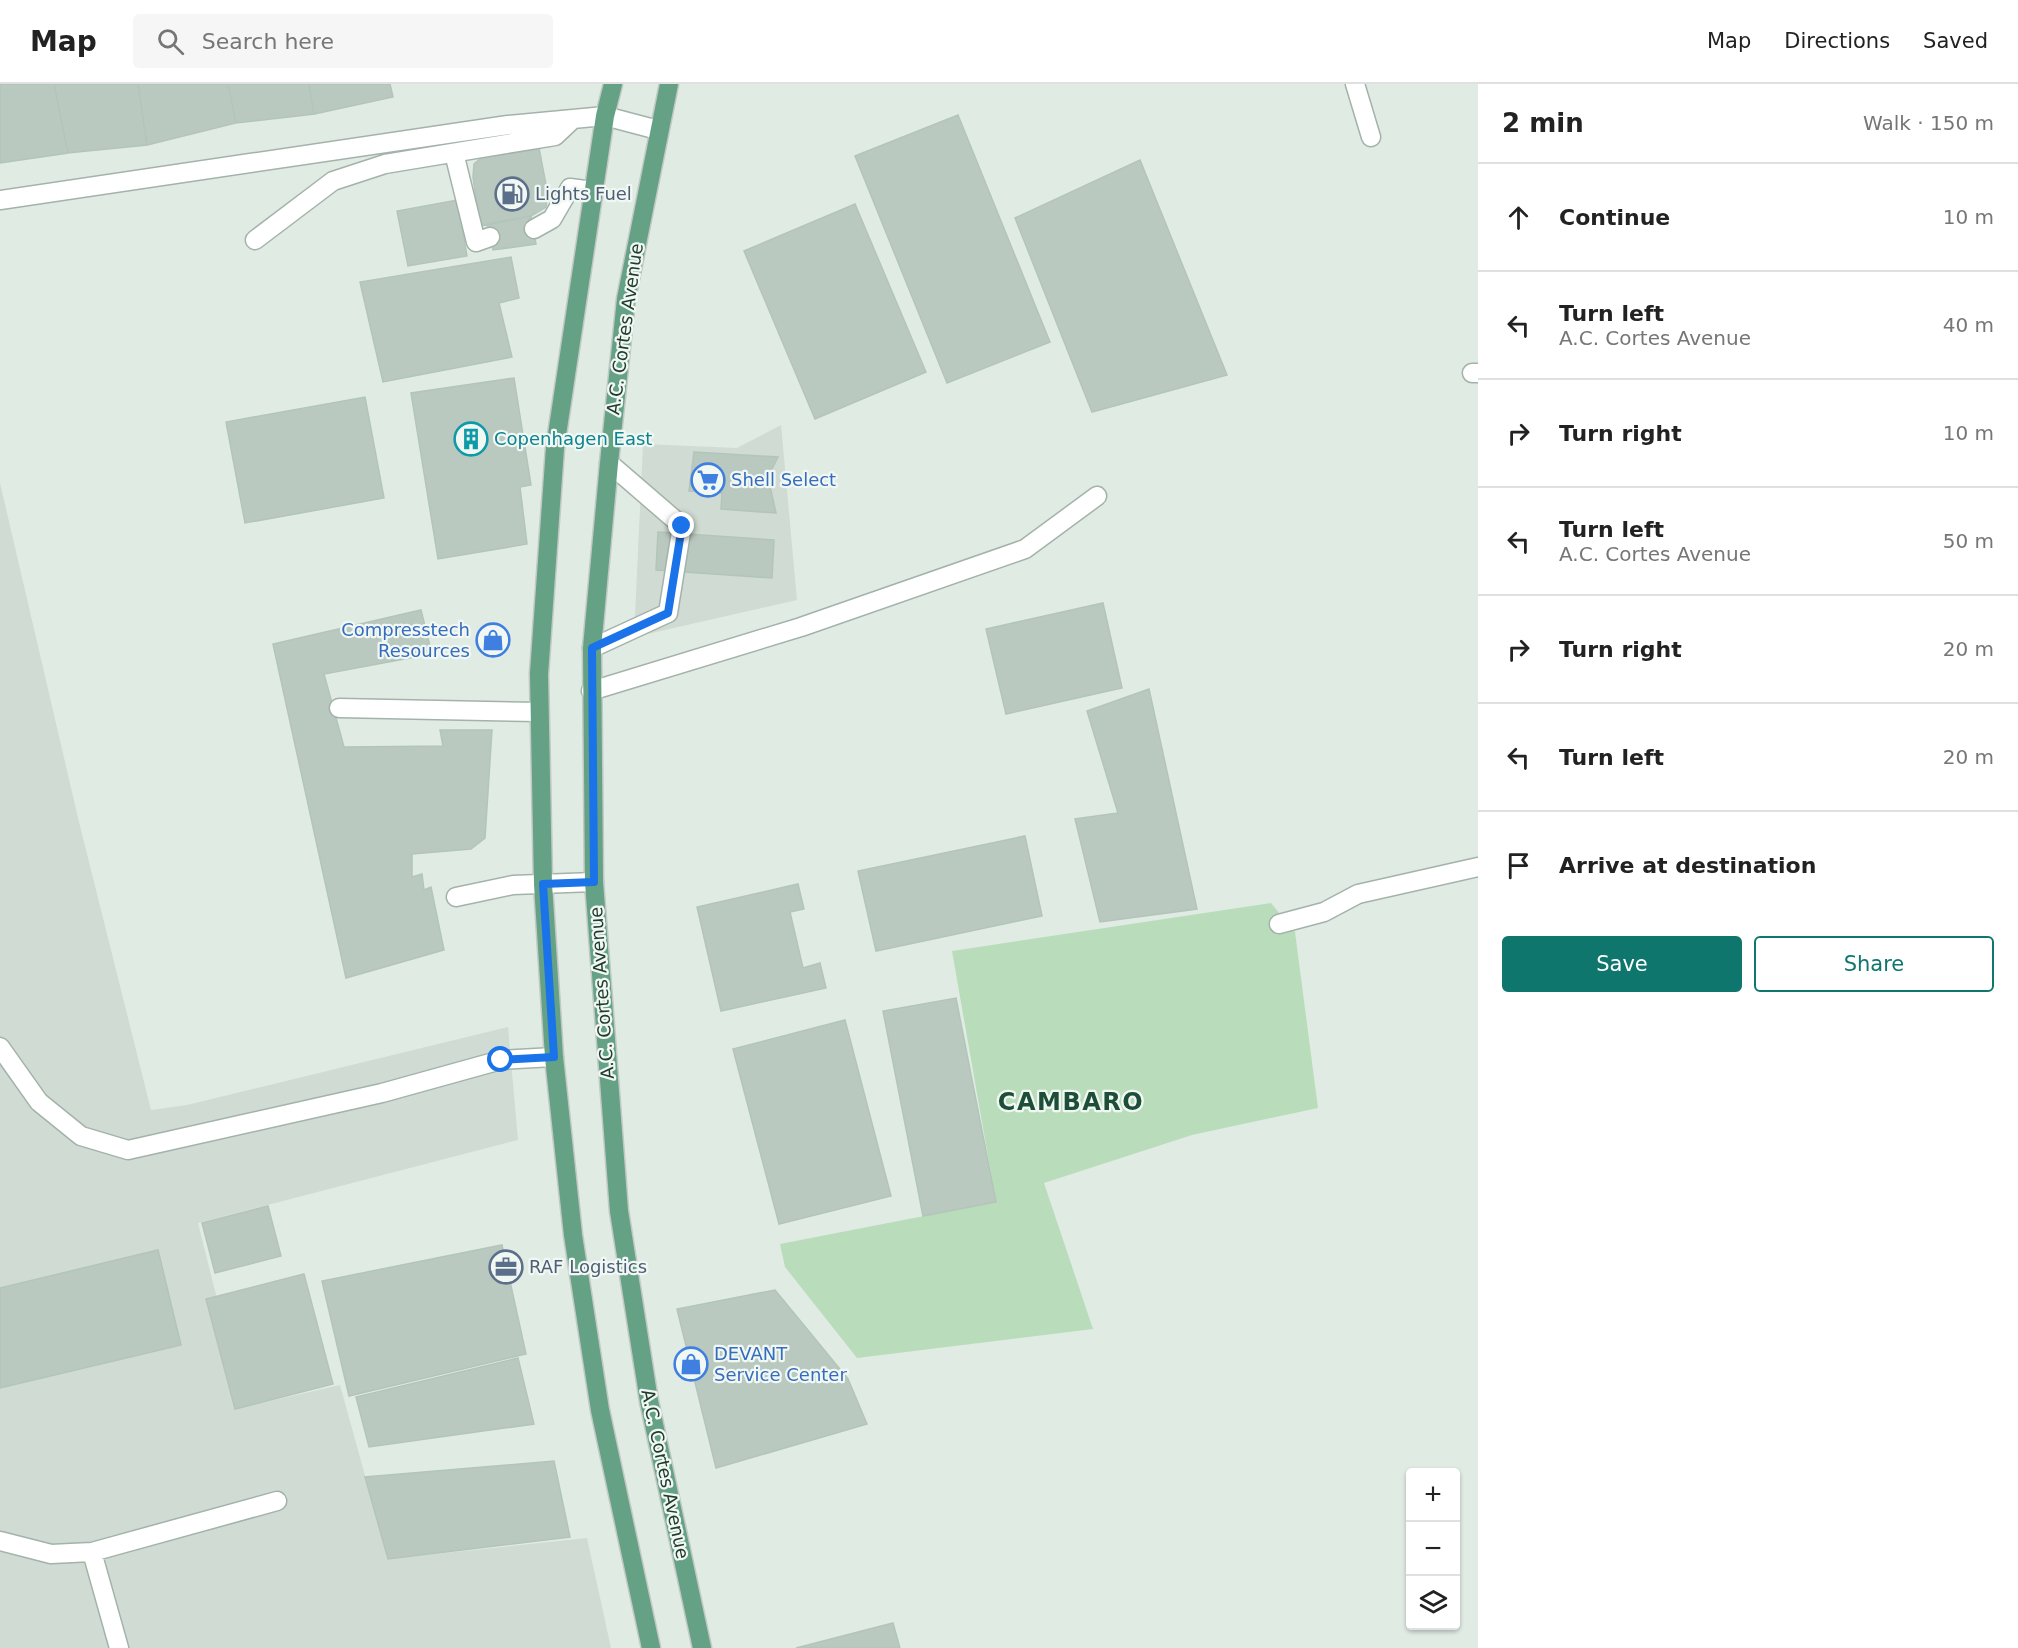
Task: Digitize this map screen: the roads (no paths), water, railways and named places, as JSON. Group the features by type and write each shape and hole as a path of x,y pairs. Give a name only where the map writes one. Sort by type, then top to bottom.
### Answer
{"main road":[{"path":"613,84 605,116 593,191 555,448 538,712 543,884 554,1057 573,1235 600,1410 651,1648"},
{"name":"A.C. Cortes Avenue","path":"669,84 626,299 609,463 592,648 594,882 619,1211 649,1401 699,1647"}],"street":[{"path":"1355,84 1371,137"},
{"path":"0,200 508,125 605,116 658,130"},
{"path":"255,240 333,182 385,164 555,136 573,119"},
{"path":"454,153 476,242 490,237"},
{"path":"534,229 552,219 570,188 593,191"},
{"path":"592,648 668,613 682,526 609,463"},
{"path":"591,691 801,627 1025,549 1097,496"},
{"path":"339,708 538,712"},
{"path":"1279,924 1324,912 1358,894 1478,867"},
{"path":"456,897 513,885 594,882"},
{"path":"0,1047 39,1102 81,1136 128,1150 382,1093 501,1060 554,1057"},
{"path":"0,1540 51,1554 92,1552 278,1501"},
{"path":"92,1552 119,1648"}],"place":[{"name":"Lights Fuel","path":"512,194"},
{"name":"Copenhagen East","path":"471,439"},
{"name":"Shell Select","path":"708,480"},
{"name":"Compresstech Resources","path":"493,640"},
{"name":"RAF Logistics","path":"506,1267"},
{"name":"DEVANT Service Center","path":"691,1364"}],"district":[{"name":"CAMBARO","path":"1071,1102"}]}
